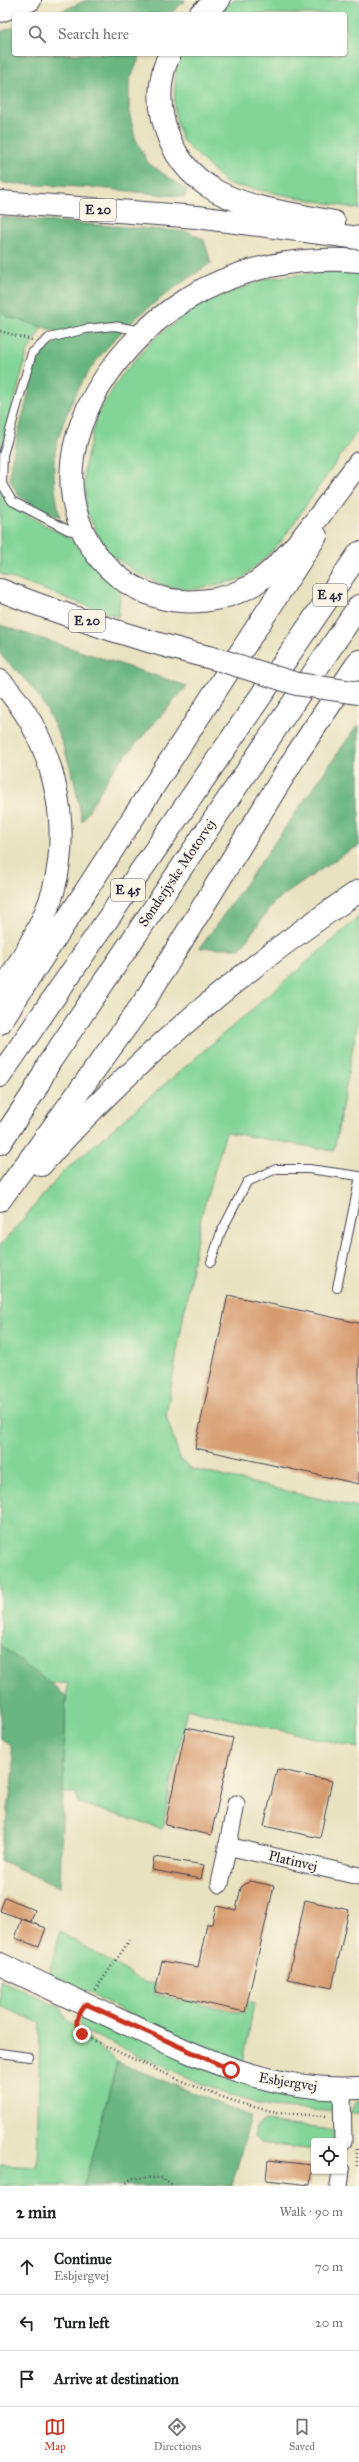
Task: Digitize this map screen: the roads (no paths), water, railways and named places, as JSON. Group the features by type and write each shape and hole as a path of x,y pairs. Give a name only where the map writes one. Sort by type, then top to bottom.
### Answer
{"main road":[{"path":"0,11 30,0"},
{"path":"203,12 219,0"},
{"path":"169,56 161,83 161,110 167,136 176,154 197,180 220,195 245,204 359,227"},
{"name":"E 20","path":"0,202 197,217 359,238"},
{"path":"359,261 295,261 247,272 193,295 161,317 115,365 96,392 86,412 73,454 71,487 74,508 83,533 94,551 114,574 130,586 148,594 164,599 198,601 235,594 254,584 293,546 359,463"},
{"path":"0,1024 359,470"},
{"name":"E 45","path":"0,1076 359,553"},
{"name":"E 20","path":"0,590 44,607 175,649 220,660 309,673 359,678"},
{"name":"Sønderjyske Motorvej","path":"0,1143 34,1092 53,1056 359,606"},
{"path":"220,660 297,684 359,693"},
{"path":"0,1200 144,1002 296,754 359,662"},
{"path":"0,681 13,694 30,720 46,752 55,788 60,824 58,860 52,893 29,946 0,995"},
{"path":"0,1210 109,1092 173,1034 304,928 359,891"},
{"name":"Esbjergvej","path":"0,1964 231,2070 264,2080 298,2086 351,2088"}],"street":[{"path":"220,1884 236,1804"},
{"name":"Platinvej","path":"227,1846 359,1876"},
{"path":"344,2138 343,2116 351,2088"},
{"path":"339,2186 341,2174"}],"lane":[{"path":"83,533 68,530 12,501 2,484 3,455 32,353 49,338 86,329 114,326 145,332"},
{"path":"211,1262 221,1232 247,1182 276,1169 309,1168 359,1176"},
{"path":"337,1288 359,1181"},
{"path":"0,2053 29,2057"}]}
